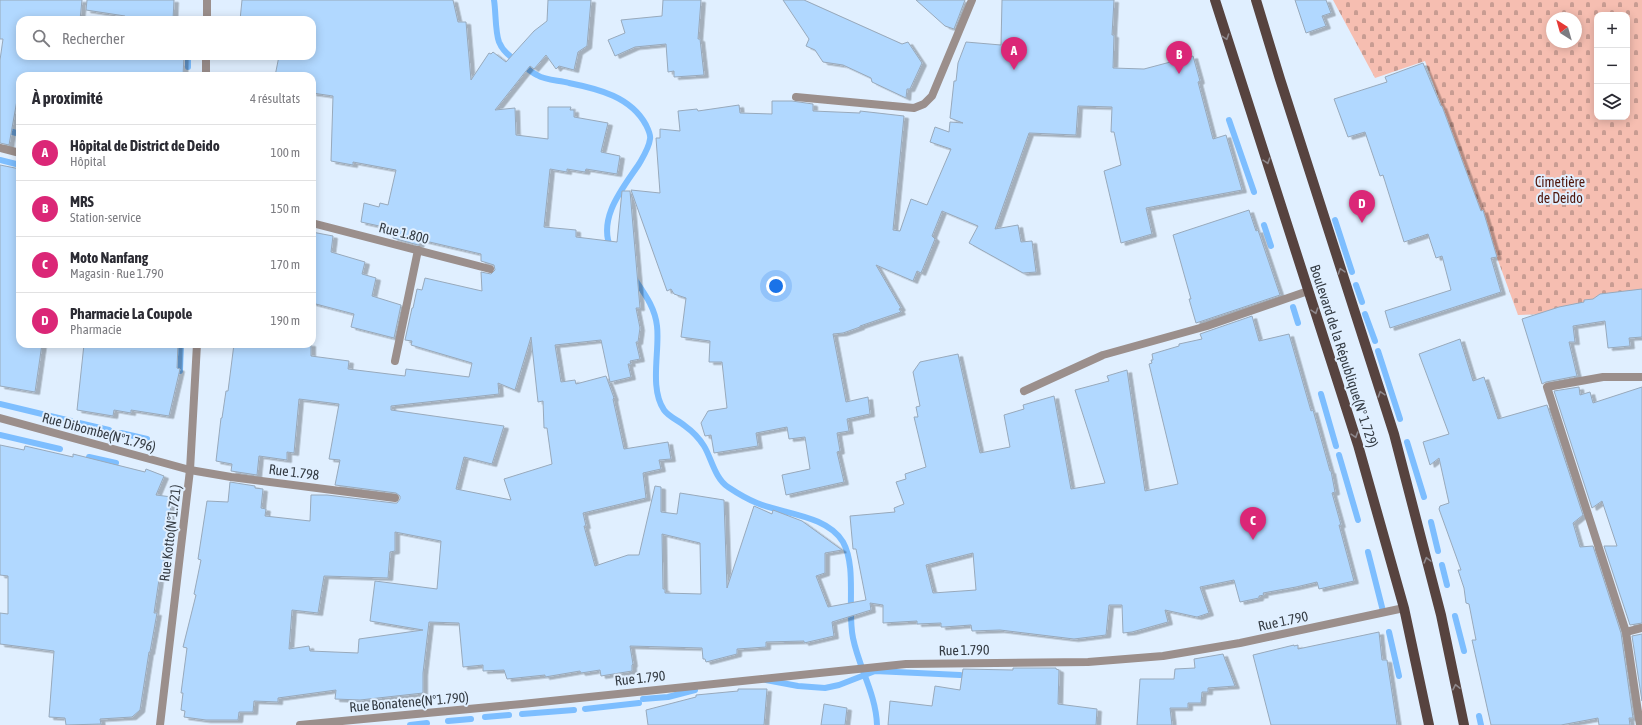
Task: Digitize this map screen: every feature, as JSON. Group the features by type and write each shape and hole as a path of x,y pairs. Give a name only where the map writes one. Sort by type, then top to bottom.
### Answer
{"main road":[{"name":"Boulevard de la République(N° 1.729)","path":"1215,0 1358,445 1404,608 1429,725"},
{"name":"Boulevard de la République(N° 1.729)","path":"1256,0 1287,102 1394,434 1441,615 1464,725"}],"street":[{"path":"207,0 207,16"},
{"path":"796,97 914,108 924,104 932,96 972,0"},
{"path":"206,60 206,72"},
{"path":"0,148 16,152"},
{"name":"Rue 1.800","path":"316,224 490,269"},
{"path":"395,361 418,250"},
{"path":"1024,391 1103,355 1207,326 1308,291"},
{"name":"Rue Kotto(N°1.721)","path":"160,725 190,470 197,348"},
{"path":"1640,725 1626,632 1547,387 1602,377 1642,377"},
{"name":"Rue Dibombe(N°1.796)","path":"0,418 190,470"},
{"name":"Rue 1.798","path":"190,470 231,477 395,498"},
{"name":"Rue 1.790","path":"522,704 906,664 1088,662 1163,656 1240,643 1404,608"},
{"path":"1626,632 1642,628"},
{"name":"Rue Bonatene(N°1.790)","path":"300,725 522,704"}],"green space":[{"name":"Cimetière de Deido","path":"1333,0 1642,0 1642,311 1518,315 1425,61 1375,78"}],"building":[{"path":"0,0 82,0 80,16 16,16 16,60 184,60 183,72 16,72 16,106 9,145 0,143 0,60 3,39 0,39"},
{"path":"87,0 174,0 173,16 125,16 86,10"},
{"path":"242,0 453,0 458,22 466,22 471,80 489,53 491,54 493,52 506,62 534,31 547,21 548,0 591,0 587,46 578,52 574,70 559,66 556,69 546,55 534,69 530,66 495,110 515,108 516,135 548,139 548,107 571,107 570,110 574,110 574,117 608,123 601,152 620,156 617,174 586,169 585,172 567,169 567,172 550,169 544,227 576,230 576,237 617,242 622,191 630,191 640,308 636,308 640,328 638,342 636,342 640,359 630,361 631,364 628,364 631,377 610,382 601,340 555,345 561,382 575,380 576,384 606,376 614,398 624,449 668,442 671,459 659,460 661,469 643,473 646,498 583,513 586,526 584,526 595,566 628,555 639,555 655,486 661,487 661,512 677,514 680,493 724,500 727,588 754,506 772,514 773,510 802,521 842,550 825,553 825,573 816,576 828,607 866,600 856,549 853,549 850,516 895,512 894,508 904,504 896,482 906,479 905,474 926,467 914,417 918,417 916,407 920,406 913,372 920,362 958,354 980,453 1010,447 1004,415 1024,409 1023,405 1054,396 1071,489 1105,483 1075,390 1109,381 1107,376 1127,370 1145,491 1178,484 1149,364 1152,363 1151,360 1153,360 1152,354 1179,346 1179,344 1202,339 1200,334 1252,316 1259,341 1289,334 1311,411 1313,410 1331,471 1335,492 1332,493 1354,581 1319,589 1317,582 1263,593 1264,595 1259,596 1259,598 1240,602 1234,580 1200,587 1209,613 1197,617 1165,610 1168,622 1123,633 1122,605 1109,605 1106,635 1074,639 1000,630 972,631 971,625 941,627 941,623 917,624 917,621 883,623 883,605 870,603 871,610 832,622 834,636 804,643 804,641 766,642 766,647 737,649 737,654 706,662 705,659 703,659 702,648 630,646 633,664 632,671 601,676 600,670 581,673 580,671 545,677 545,675 507,679 504,670 483,671 483,665 463,667 459,623 429,622 423,673 423,693 360,700 335,699 336,690 278,698 278,702 254,701 253,712 239,712 238,720 206,720 184,717 185,711 181,710 183,693 181,693 187,648 183,647 196,595 194,594 201,560 198,559 207,501 228,502 230,482 255,486 255,488 263,489 261,508 266,509 265,516 310,521 311,495 327,495 394,503 397,503 400,499 400,496 396,493 335,485 340,460 329,459 339,404 299,399 294,453 287,452 287,460 259,456 257,475 231,471 232,464 216,461 221,418 226,391 228,391 233,348 311,348 311,356 349,361 348,369 405,376 406,369 469,377 472,363 411,345 412,341 405,340 412,308 417,289 422,290 425,278 482,291 481,272 491,274 495,270 494,265 481,261 481,254 421,240 418,245 393,238 393,229 361,222 364,203 379,207 380,203 388,205 396,170 353,162 353,165 331,161 333,96 316,94 316,72 276,72 278,60 316,60 316,16 240,16","holes":["531,337 538,402 543,401 544,428 547,428 552,464 504,479 511,500 456,489 464,457 492,464 504,426 391,410 391,406 499,394 498,383 515,390","395,532 441,541 437,589 375,581 370,621 423,630 359,639 358,653 310,651 309,646 289,649 292,610 318,613 324,576 388,578 390,552 395,551","662,534 700,543 701,594 665,593 665,589 663,589","973,553 976,590 933,593 926,565"]},
{"path":"663,0 701,0 698,39 700,39 704,75 674,77 674,71 668,72 666,44 635,47 615,56 608,40 625,33 621,20 662,16"},
{"path":"783,0 804,0 902,44 908,42 922,63 910,89 907,89 906,98 872,82 871,78 843,65 823,62 815,50 806,46 809,39"},
{"path":"916,0 965,0 954,29 945,26"},
{"path":"1002,0 1114,0 1112,35 1114,35 1113,68 1144,69 1193,56 1200,81 1198,82 1213,139 1226,135 1242,190 1146,208 1152,234 1121,243 1104,171 1121,165 1114,132 1111,132 1112,107 1078,106 1076,135 1029,133 995,229 1018,225 1021,242 1032,241 1036,272 1023,273 969,243 978,226 942,211 932,236 935,239 921,273 917,271 913,281 876,265 901,308 899,309 901,312 843,333 833,334 846,402 868,397 870,414 847,419 849,431 837,433 840,451 837,452 844,482 786,495 782,475 810,469 805,437 789,439 787,427 756,433 758,446 714,453 711,435 705,436 701,423 708,411 727,408 722,362 709,362 710,341 681,337 686,298 674,294 671,289 667,291 631,190 660,193 656,138 660,138 660,129 680,131 678,111 697,109 698,111 739,105 740,113 772,114 772,101 792,101 813,104 813,111 860,113 860,111 904,116 893,230 900,231 911,199 927,205 951,149 930,142 935,127 949,132 950,122 963,123 950,118 954,81 956,81 958,63 966,42 1001,45"},
{"path":"1295,0 1326,0 1331,13 1322,16 1326,26 1306,33"},
{"path":"1423,63 1442,106 1481,211 1483,210 1497,257 1491,258 1501,292 1390,328 1385,311 1451,290 1442,256 1436,258 1428,234 1404,242 1383,175 1380,176 1365,132 1348,137 1334,99 1387,82 1385,77"},
{"path":"0,165 16,168 16,348 41,348 35,392 0,386"},
{"path":"1249,210 1256,231 1258,230 1280,295 1196,323 1189,299 1191,299 1173,235"},
{"path":"316,233 333,236 331,252 365,262 362,274 376,278 372,296 401,305 394,338 351,327 354,314 316,304"},
{"path":"1642,289 1642,337 1629,338 1630,346 1608,348 1605,321 1573,326 1575,342 1569,342 1577,376 1542,384 1522,319 1559,307 1584,302 1584,300 1593,299 1600,294"},
{"path":"1460,339 1473,381 1484,377 1498,419 1547,405 1583,515 1573,523 1580,547 1593,546 1621,633 1633,718 1629,718 1630,725 1599,725 1598,718 1561,725 1491,725 1472,640 1476,640 1469,604 1466,603 1464,588 1458,570 1461,570 1439,509 1440,506 1449,503 1439,458 1430,465 1423,442 1449,434 1419,354"},
{"path":"84,348 178,348 177,368 180,369 169,416 131,410 131,413 114,410 113,416 77,410"},
{"path":"1579,387 1580,395 1590,392 1593,403 1642,387 1642,623 1630,625 1604,546 1617,546 1602,501 1592,508 1554,391"},
{"path":"0,445 24,450 25,446 73,457 73,454 145,472 146,469 164,476 156,495 172,497 167,537 169,537 161,574 160,573 154,613 157,613 140,710 132,717 100,719 101,724 66,725 65,718 49,717 54,651 0,644 0,613 8,614 8,576 0,575"},
{"path":"1379,632 1382,660 1387,660 1397,725 1271,725 1253,655 1294,645 1298,645 1298,649"},
{"path":"1642,634 1642,701 1632,636"},
{"path":"1223,654 1235,686 1208,688 1208,692 1202,692 1201,703 1188,703 1188,708 1170,708 1172,725 1137,725 1140,679 1174,679 1175,669 1195,668 1194,659"},
{"path":"1013,668 1056,668 1059,670 1058,704 1097,709 1096,725 888,725 890,701 932,706 935,686 960,690 963,669 1013,670"},
{"path":"738,689 767,689 764,725 648,725 646,710 696,697 696,695 738,691"},
{"path":"824,704 847,708 845,725 821,725"}],"waterway":[{"path":"494,0 499,42 510,57 541,77 592,88 623,101 640,115 648,128 650,137 647,149 639,164 619,193 609,215 607,226 611,249"},
{"path":"188,60 188,67"},
{"path":"1229,120 1254,192"},
{"path":"9,131 16,133"},
{"path":"0,160 16,164"},
{"path":"1335,220 1352,272"},
{"path":"1264,225 1271,246"},
{"path":"634,278 648,300 656,319 658,336 656,380 657,391 664,410 668,415 690,430 700,440 707,451 720,479 728,487 757,503 804,516 816,521 836,533 843,542 850,564 851,627 853,638 859,660 871,692 877,725"},
{"path":"1356,285 1362,302"},
{"path":"1293,307 1298,323"},
{"path":"1365,314 1375,341"},
{"path":"180,371 181,348"},
{"path":"1378,351 1400,419"},
{"path":"1321,394 1336,446"},
{"path":"0,404 71,421"},
{"path":"79,423 109,430"},
{"path":"121,433 147,439"},
{"path":"0,435 60,449"},
{"path":"1407,442 1424,497"},
{"path":"1339,455 1358,520"},
{"path":"89,457 116,463"},
{"path":"1431,522 1438,551"},
{"path":"1368,552 1383,611"},
{"path":"1442,565 1447,585"},
{"path":"1455,616 1464,651"},
{"path":"1389,632 1399,676"},
{"path":"766,680 798,686 825,688 839,685 875,671 960,675"},
{"path":"643,699 668,697 695,690"},
{"path":"585,709 639,703"},
{"path":"522,714 574,710"},
{"path":"485,717 509,715"},
{"path":"1479,716 1481,725"},
{"path":"448,721 471,719"},
{"path":"410,725 427,723"}],"place":[{"name":"Hôpital de District de Deido","path":"1014,70"},
{"name":"MRS","path":"1179,74"},
{"name":"Pharmacie La Coupole","path":"1362,223"},
{"name":"Moto Nanfang","path":"1253,540"}]}
